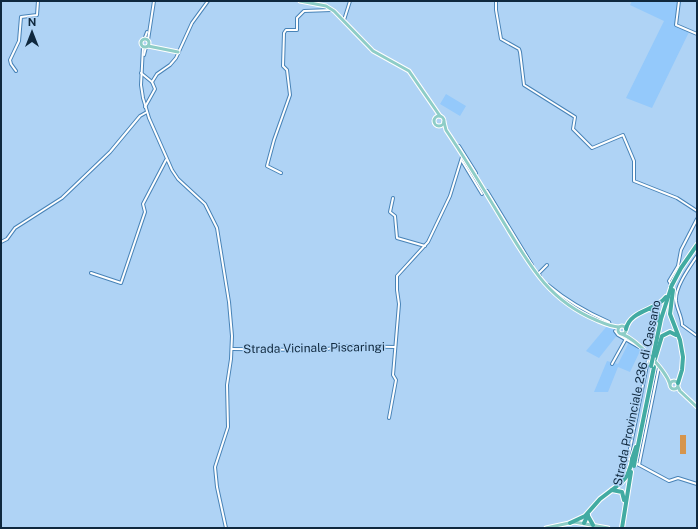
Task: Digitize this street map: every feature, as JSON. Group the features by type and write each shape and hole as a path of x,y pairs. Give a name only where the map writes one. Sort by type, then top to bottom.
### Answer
{"highway":[{"name":"Strada Provinciale 236 di Cassano","path":"653,357 672,288 681,268 697,245"},
{"name":"Strada Provinciale 236 di Cassano","path":"623,528 653,357 668,295 697,249"},
{"path":"672,288 670,314 680,340 683,365 675,383"},
{"path":"621,328 637,315 659,304 668,295"},
{"path":"647,309 653,310 659,316 656,343"},
{"path":"653,357 660,339 664,334 672,332 680,340"},
{"name":"Strada Provinciale 236 di Cassano","path":"634,460 652,366"},
{"name":"Strada Provinciale 236 di Cassano","path":"623,528 633,465"},
{"path":"584,523 587,515 608,491 624,480 633,465"},
{"path":"608,491 616,490 624,495 623,522"},
{"path":"570,522 587,515"},
{"path":"587,515 594,525"}],"main road":[{"path":"300,1 326,6 332,9 373,51 410,71 439,116 444,119 446,130 462,159 468,163 535,274 553,293 576,310 610,325 621,328 627,338"},
{"path":"146,44 178,52"},
{"path":"439,116 434,122 446,130"},
{"path":"440,125 444,122"},
{"path":"621,328 622,334 653,357 659,367 675,383 680,391 697,407"},
{"path":"621,328 622,334"},
{"path":"546,528 570,522 608,528"}],"street":[{"path":"16,71 10,60 19,41 21,17 37,15 38,1"},
{"path":"154,1 142,60 141,89 145,107 166,160 178,179 205,204 217,228 229,302 232,348 226,385 228,427 215,467 217,487 226,528"},
{"path":"152,82 157,74 170,65 192,23 208,1"},
{"path":"344,20 350,1"},
{"path":"496,1 501,39 520,50 523,84 574,117 572,128 592,148 623,135 634,161 634,181 677,198 697,211"},
{"path":"679,1 676,25 697,34"},
{"path":"281,172 267,166 274,140 290,95 288,70 283,66 284,33 286,30 297,30 297,18 304,11 320,12 332,9"},
{"path":"141,73 152,82 155,91 145,107"},
{"path":"1,242 7,239 15,228 60,200 80,179 101,161 140,116 147,112"},
{"path":"458,146 476,173"},
{"path":"462,159 482,194"},
{"path":"389,418 396,380 393,375 399,304 397,276 426,245 450,196 462,159"},
{"path":"91,273 121,283 145,212 143,204 166,160"},
{"path":"487,191 538,274 565,299 583,310 609,322 610,325"},
{"path":"393,198 390,212 395,216 396,238 426,245"},
{"path":"677,295 669,281 678,266 681,250 697,219"},
{"path":"697,256 677,295 677,306 682,319 682,325 697,336"},
{"path":"538,274 547,265"},
{"path":"612,364 627,338 621,328"},
{"name":"Strada Vicinale Piscaringi","path":"232,348 308,350 318,347 327,349 345,346 395,347"},
{"path":"653,357 648,360 628,458 629,460 669,481 678,478 697,484"},
{"path":"640,465 659,367"}],"shaded area":[{"path":"632,1 678,1 675,24 689,32 652,108 626,98 664,21 630,5"},
{"path":"446,94 466,106 460,116 440,104"},
{"path":"607,326 616,330 618,334 599,358 586,351"},
{"path":"629,342 641,349 630,372 618,367 608,392 594,392 607,361 618,364"},
{"path":"680,435 686,435 686,454 680,454"}]}
